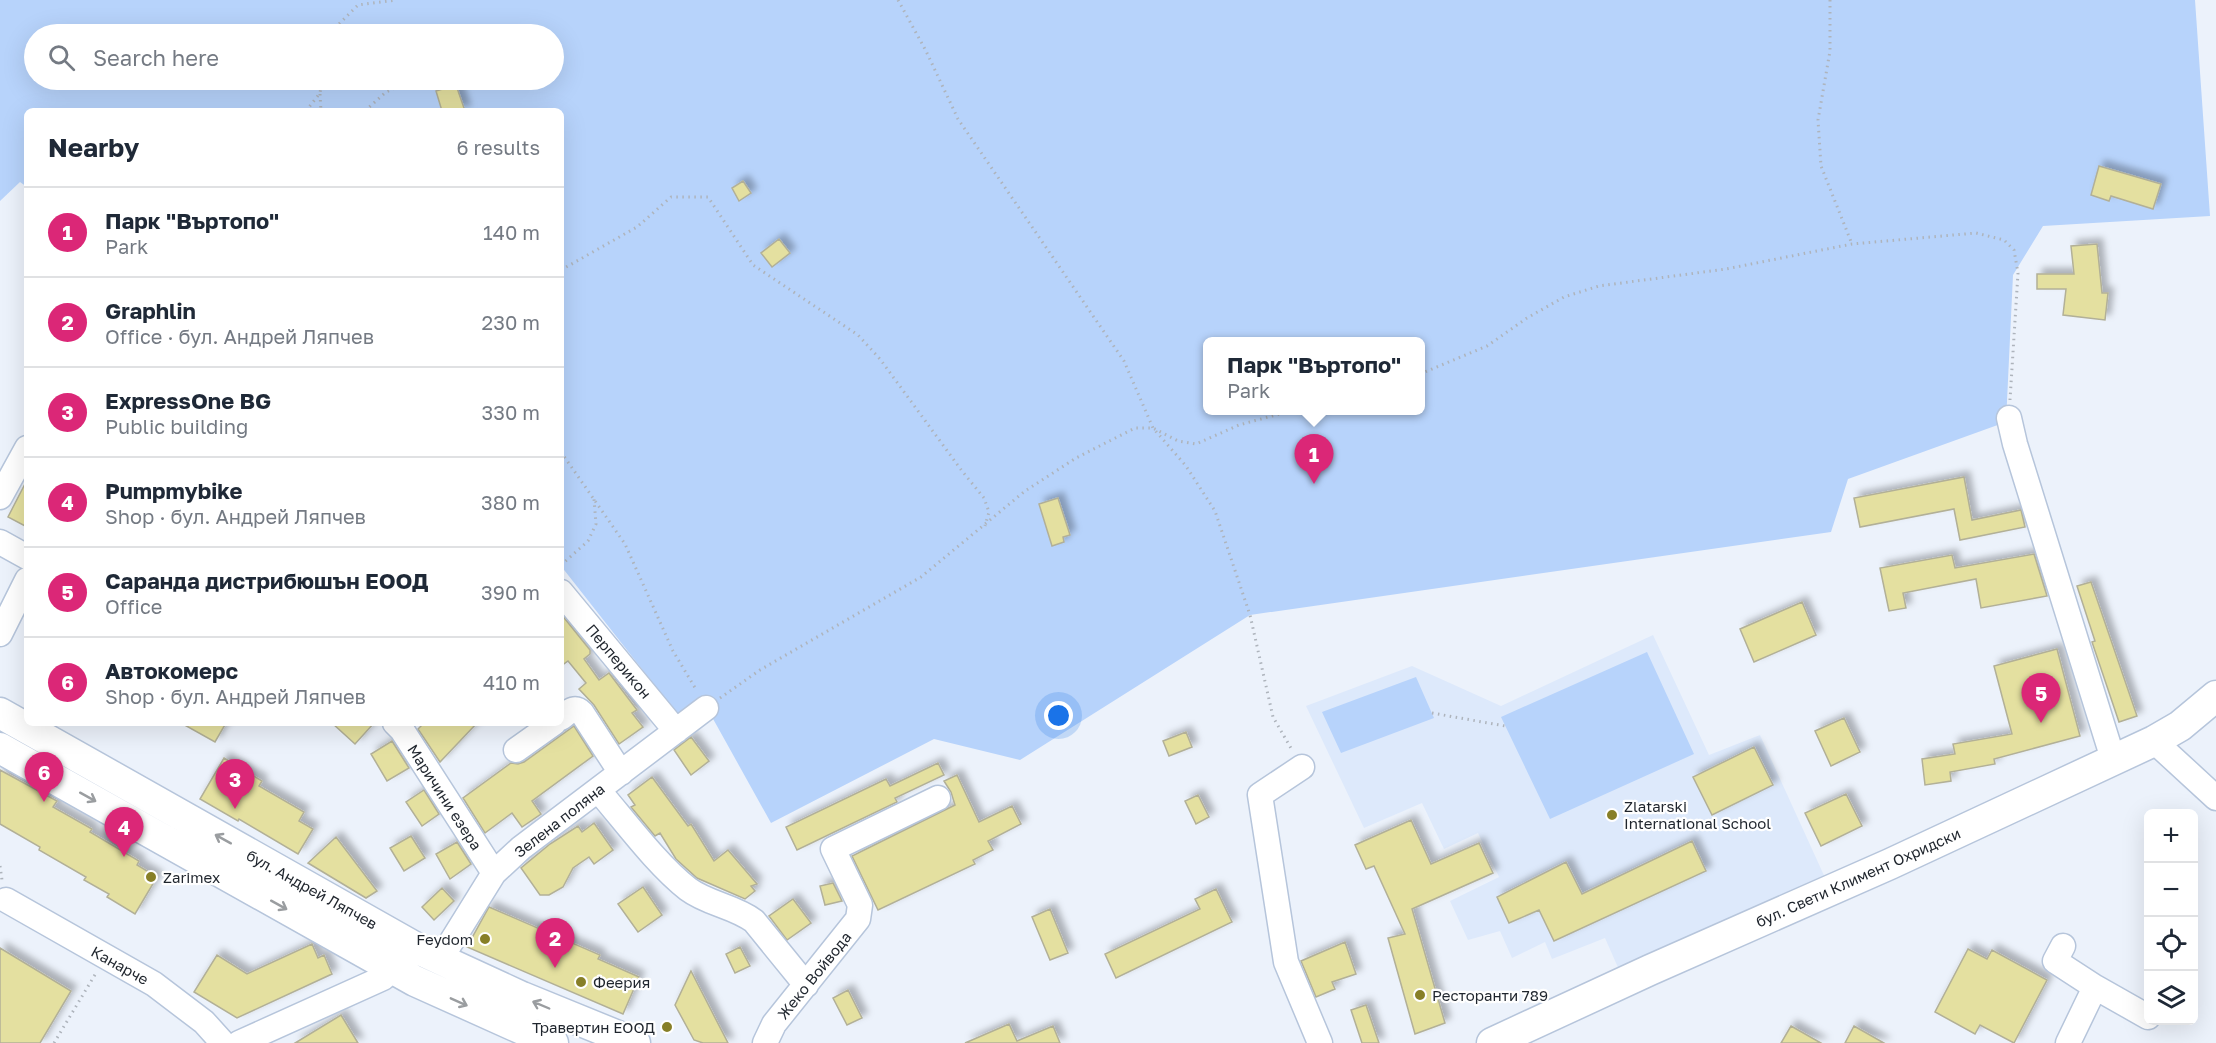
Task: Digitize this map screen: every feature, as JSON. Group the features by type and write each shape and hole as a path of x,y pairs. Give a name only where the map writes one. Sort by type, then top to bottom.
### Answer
{"main road":[{"name":"бул. Свети Климент Охридски","path":"1492,1043 1890,864 2154,741 2180,726 2216,696"},
{"name":"бул. Андрей Ляпчев","path":"0,713 440,960 522,997 635,1043"},
{"name":"бул. Андрей Ляпчев","path":"0,748 392,969 441,994 553,1043"}],"street":[{"path":"2009,418 2015,444 2113,759"},
{"path":"0,498 24,454"},
{"path":"0,542 24,555"},
{"path":"0,634 24,586"},
{"name":"Перперикон","path":"564,596 676,731"},
{"name":"Зелена поляна","path":"440,960 494,873 521,848 706,708"},
{"path":"564,716 573,709 582,712 621,773"},
{"name":"Маричини езера","path":"403,726 494,873"},
{"path":"516,750 550,726"},
{"path":"2154,741 2216,798"},
{"path":"1286,962 1260,795 1302,767"},
{"path":"598,790 677,879 704,898 749,917 806,985"},
{"name":"Жеко Войвода","path":"765,1043 774,1024 858,919 860,905 833,849 938,798"},
{"name":"Канарче","path":"6,900 154,984 204,1022 223,1043"},
{"path":"1262,916 1286,962 1320,1043"},
{"path":"2062,946 2055,962 2144,1014"},
{"path":"239,1043 383,978 392,969"},
{"path":"2068,1043 2095,987"}],"path":[{"path":"339,24 358,5 396,0"},
{"path":"898,0 958,119 1124,361 1153,428 1186,466 1215,511 1250,615 1273,717 1302,767"},
{"path":"1830,0 1830,51 1818,120 1821,165 1852,244"},
{"path":"320,90 321,108"},
{"path":"367,108 390,90"},
{"path":"308,108 320,93"},
{"path":"564,268 637,227 670,197 708,197 753,265 858,335 880,359 984,498 989,512 984,527"},
{"path":"1425,372 1487,346 1527,318 1564,297 1599,286 1726,269 1852,244 1976,233 2004,240 2014,250 2018,273 2009,418"},
{"path":"564,456 626,544 673,651 706,708 760,670 921,578 1025,491 1076,458 1135,428 1153,428 1178,441 1196,444 1239,425 1278,415"},
{"path":"564,562 588,541 596,524 594,497"},
{"path":"1432,713 1505,726"},
{"path":"54,1043 92,979"}],"shaded area":[{"path":"0,0 2195,0 2210,216 2043,226 2013,275 2006,422 1848,479 1831,532 1250,615 1020,760 934,739 771,823 707,708 685,724 564,570 564,108 24,108 24,185 20,182 0,201"},
{"name":"Zlatarski International School","path":"1653,635 1709,755 1760,735 1827,882 1620,972 1605,938 1552,959 1545,942 1512,958 1500,931 1468,940 1450,901 1499,877 1478,833 1444,849 1422,803 1364,828 1306,706 1412,666 1501,706"},
{"path":"1647,652 1694,754 1550,819 1501,717"},
{"path":"1416,677 1434,718 1341,753 1322,712"}],"building":[{"path":"458,90 464,108 441,108 436,91"},
{"path":"2099,166 2161,184 2153,209 2111,196 2109,201 2091,195"},
{"path":"743,181 751,193 739,201 732,188"},
{"path":"779,239 790,253 772,267 761,253"},
{"path":"2097,244 2102,293 2108,293 2105,320 2063,315 2066,289 2037,289 2037,274 2074,274 2071,246"},
{"path":"1964,477 1972,520 2021,510 2025,527 1960,540 1954,509 1860,527 1854,498"},
{"path":"24,486 24,525 8,517"},
{"path":"1058,498 1070,535 1063,537 1064,542 1052,546 1039,504"},
{"path":"2034,554 2047,596 1981,608 1976,579 1903,593 1906,608 1889,611 1880,568 1952,555 1955,568"},
{"path":"2091,582 2137,716 2119,722 2092,642 2095,641 2077,586"},
{"path":"1802,602 1816,635 1754,662 1740,629"},
{"path":"564,618 590,650 590,654 584,659 599,680 609,673 637,710 632,713 643,727 619,744 594,705 579,689 586,683 568,661 564,664"},
{"path":"2057,649 2080,736 1994,759 1995,764 1950,772 1951,781 1925,785 1922,759 1955,754 1953,744 2012,734 1994,666"},
{"path":"1844,718 1860,752 1831,766 1815,731"},
{"path":"186,726 224,726 215,742"},
{"path":"335,726 371,726 355,744"},
{"path":"421,726 474,726 440,762 418,729"},
{"path":"574,726 593,756 532,801 541,814 522,827 512,813 485,833 463,798 511,763 524,762"},
{"path":"1186,732 1192,747 1169,756 1163,741"},
{"path":"691,737 709,761 691,775 674,750"},
{"path":"392,741 409,768 387,781 371,754"},
{"path":"1754,747 1773,785 1712,815 1693,777"},
{"path":"224,758 262,781 259,786 304,812 299,821 313,829 298,854 200,799"},
{"path":"938,763 944,775 895,798 897,802 797,850 786,827 886,779 890,786"},
{"path":"0,770 57,801 53,807 92,829 90,832 139,861 137,865 157,877 135,914 107,897 109,894 84,880 86,877 0,824"},
{"path":"957,775 979,822 1012,806 1021,824 988,841 993,850 973,860 975,864 878,910 852,856 955,805 944,781"},
{"path":"652,777 688,826 691,824 714,861 728,850 757,884 751,886 755,891 745,899 697,878 676,859 660,833 655,836 631,807 635,805 628,795"},
{"path":"424,790 439,814 422,826 406,802"},
{"path":"1846,794 1862,826 1821,846 1805,813"},
{"path":"1198,795 1209,817 1196,824 1185,801"},
{"path":"1411,820 1431,864 1479,843 1493,873 1412,909 1445,1023 1415,1034 1388,938 1405,934 1374,866 1366,869 1355,845"},
{"path":"594,823 613,850 594,864 589,857 573,868 563,887 549,895 540,895 521,868 550,844 578,826 582,832"},
{"path":"411,836 425,858 404,871 390,848"},
{"path":"336,837 377,891 366,898 308,863"},
{"path":"1692,841 1706,871 1554,941 1539,910 1509,923 1497,897 1566,862 1582,894"},
{"path":"457,842 471,864 450,879 436,854"},
{"path":"833,883 842,901 825,905 820,886"},
{"path":"643,887 662,915 638,932 618,904"},
{"path":"442,888 454,901 434,920 422,907"},
{"path":"1216,889 1232,922 1116,978 1105,954 1200,909 1195,899"},
{"path":"793,899 811,923 787,940 769,916"},
{"path":"489,907 600,955 598,959 639,977 623,1014 467,947"},
{"path":"1050,909 1068,953 1050,960 1032,917"},
{"path":"1345,942 1356,974 1332,982 1335,989 1316,997 1301,961"},
{"path":"312,944 318,958 324,955 332,974 237,1018 194,992 217,955 247,974"},
{"path":"740,947 750,966 735,973 726,954"},
{"path":"0,948 71,991 40,1043 0,1043"},
{"path":"1968,949 1987,959 1992,950 2047,980 2014,1043 1980,1025 1975,1034 1935,1012"},
{"path":"691,971 728,1043 703,1043 694,1040 675,1005"},
{"path":"848,990 862,1018 847,1025 833,998"},
{"path":"1366,1005 1379,1043 1362,1043 1351,1010"},
{"path":"341,1015 358,1043 295,1043"},
{"path":"1009,1024 1017,1041 1053,1026 1060,1043 965,1043"},
{"path":"1791,1026 1821,1043 1781,1043"},
{"path":"1854,1026 1884,1043 1845,1043"}],"place":[{"name":"Парк \"Въртопо\"","path":"1314,484"},
{"name":"Саранда дистрибюшън ЕООД","path":"2041,723"},
{"name":"Автокомерс","path":"44,802"},
{"name":"ExpressOne BG","path":"235,809"},
{"name":"Zlatarski International School","path":"1612,815"},
{"name":"Pumpmybike","path":"124,857"},
{"name":"Zarimex","path":"151,877"},
{"name":"Feydom","path":"485,939"},
{"name":"Graphlin","path":"555,968"},
{"name":"Феерия","path":"581,982"},
{"name":"Ресторанти 789","path":"1420,995"},
{"name":"Травертин ЕООД","path":"667,1027"}]}
